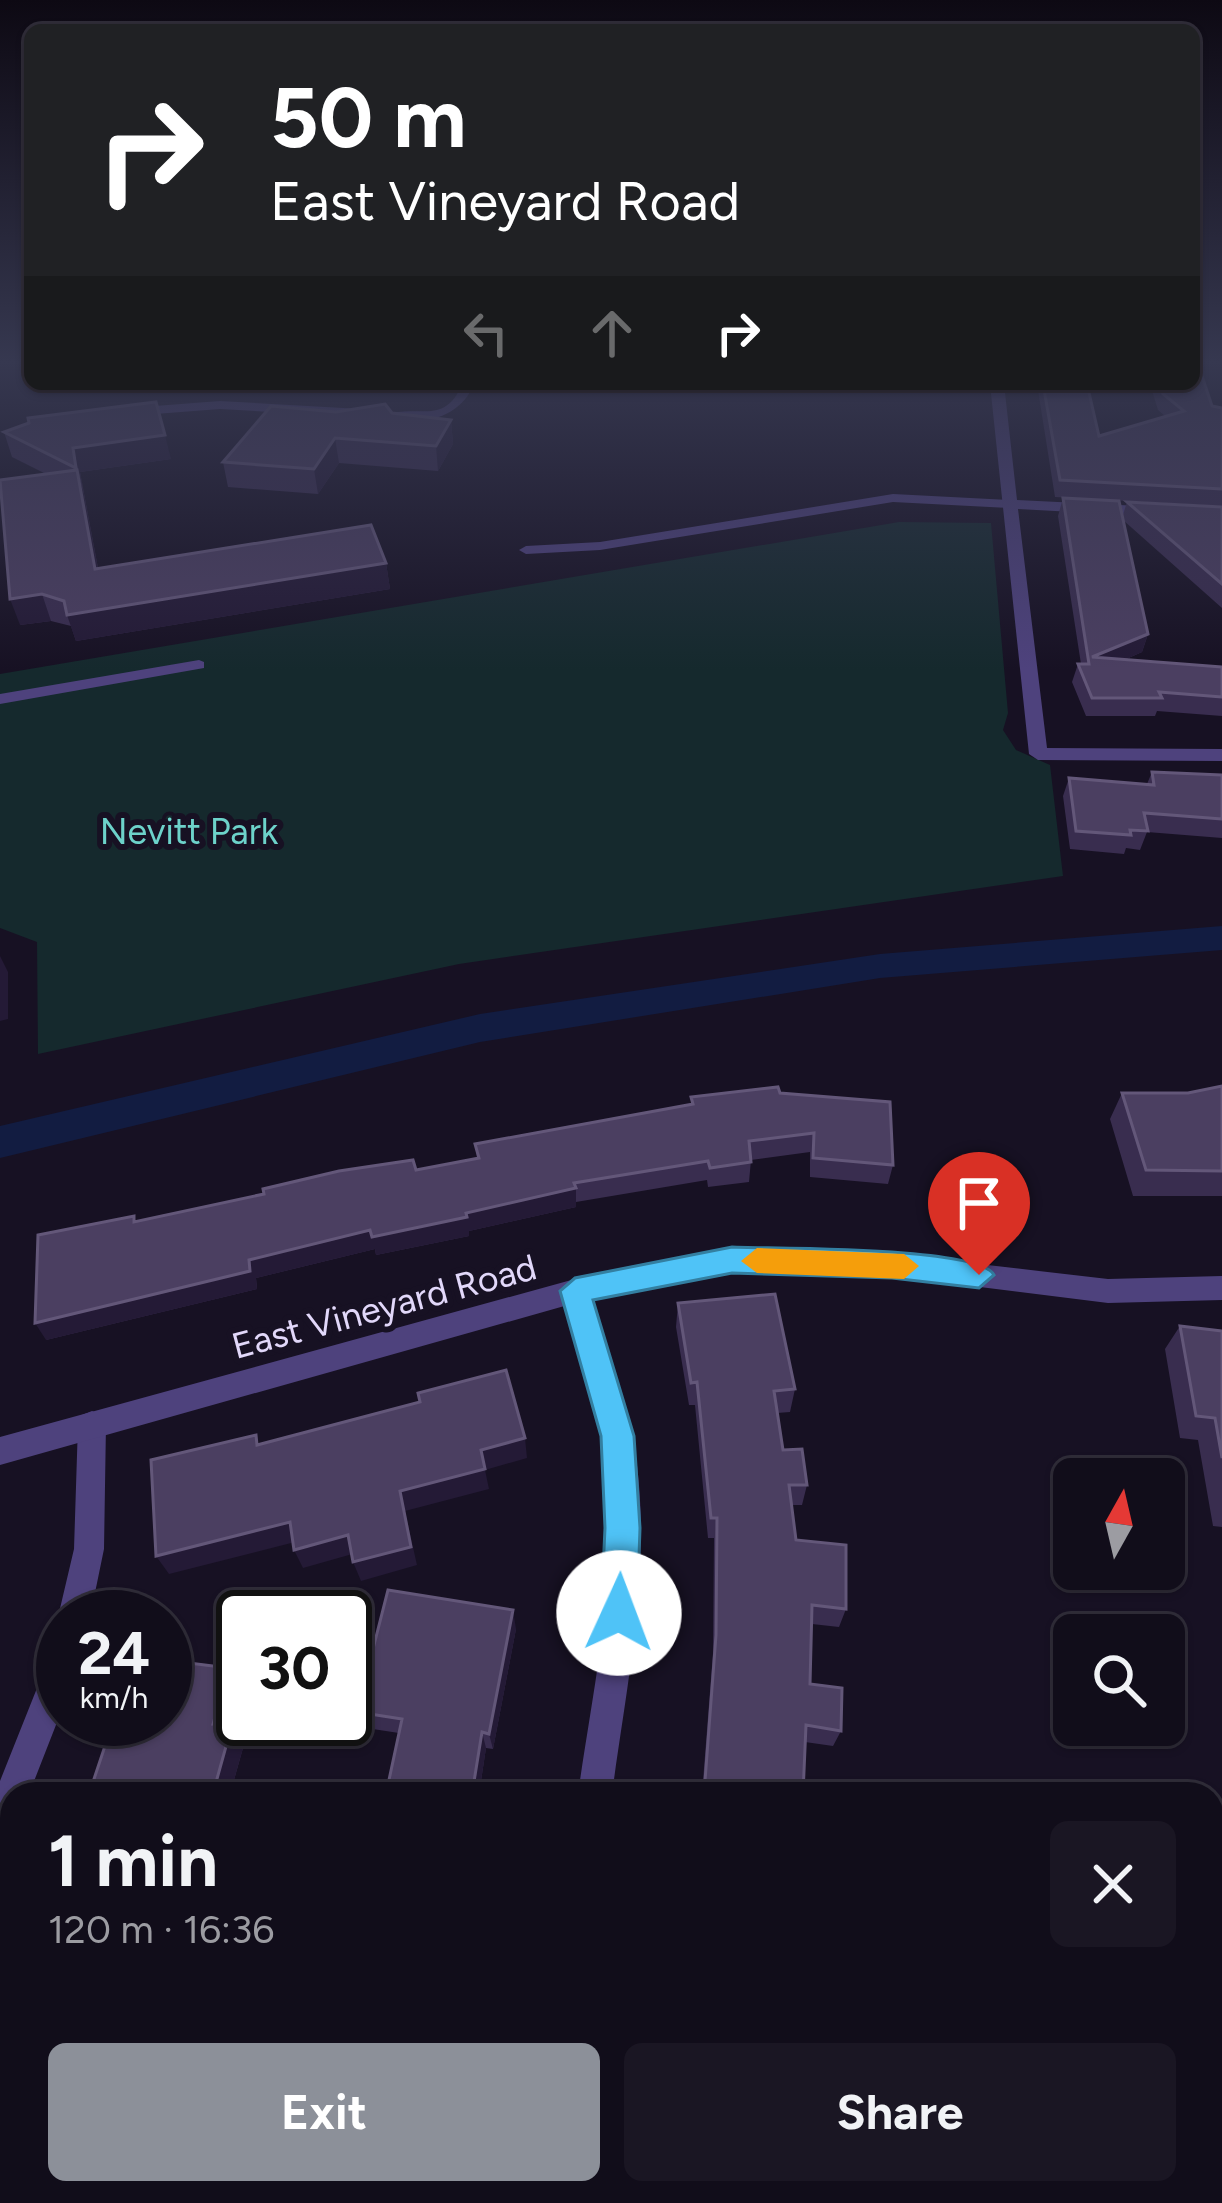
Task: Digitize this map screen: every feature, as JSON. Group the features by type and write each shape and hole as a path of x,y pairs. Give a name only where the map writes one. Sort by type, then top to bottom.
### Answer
{"street":[{"path":"1006,464 1038,754 1222,755"},
{"path":"1010,504 1222,515"},
{"name":"East Vineyard Road","path":"0,1451 575,1291 732,1260 892,1265 1108,1291 1222,1288"},
{"path":"575,1291 617,1436 623,1528 619,1613 597,1782"},
{"path":"80,1590 89,1549 92,1424"},
{"path":"17,1782 36,1734"}],"lane":[{"path":"526,550 600,546 893,498 1010,504"},
{"path":"0,699 200,665"}],"green space":[{"name":"Nevitt Park","path":"899,522 991,523 1008,713 1003,730 1016,750 1050,765 1063,876 459,964 38,1054 37,942 0,928 0,674"}],"building":[{"path":"246,464 318,464 314,469"},
{"path":"1057,464 1222,464 1222,489 1060,480"},
{"path":"77,470 95,569 371,525 386,563 67,615 64,601 42,594 10,599 0,480"},
{"path":"1063,498 1119,501 1148,634 1092,657 1222,667 1222,697 1159,692 1162,698 1092,698 1078,664 1089,664"},
{"path":"1127,502 1222,507 1222,584"},
{"path":"1152,772 1222,775 1222,819 1144,813 1148,831 1130,830 1131,835 1076,831 1069,778 1154,785"},
{"path":"1222,1086 1222,1171 1146,1170 1122,1093 1188,1093"},
{"path":"778,1087 780,1093 890,1102 893,1165 813,1158 814,1133 749,1141 751,1162 710,1168 708,1161 574,1183 576,1188 466,1213 467,1217 372,1237 370,1230 249,1260 250,1271 35,1323 38,1235 134,1216 134,1222 264,1194 263,1189 339,1171 413,1160 416,1170 479,1158 475,1144 693,1104 691,1097"},
{"path":"775,1294 795,1389 774,1391 783,1450 802,1449 807,1485 789,1485 796,1540 846,1545 846,1609 812,1605 810,1684 842,1688 841,1731 806,1725 804,1782 705,1782 716,1635 717,1518 711,1518 697,1382 691,1383 678,1303"},
{"path":"1180,1326 1222,1331 1222,1458 1215,1418 1196,1416"},
{"path":"506,1370 525,1438 481,1450 485,1469 400,1491 411,1547 353,1562 348,1535 294,1550 290,1522 156,1556 151,1460 256,1435 257,1445 420,1402 418,1393"},
{"path":"388,1590 513,1610 489,1734 482,1732 474,1782 389,1782 402,1719 372,1714 372,1653"},
{"path":"192,1663 216,1666 213,1724 216,1746 226,1746 216,1782 93,1782 105,1746 192,1746"}],"waterway":[{"path":"0,1142 480,1028 880,966 1222,938"}],"slow traffic":[{"path":"757,1261 904,1266"}],"route":[{"path":"619,1613 623,1528 617,1436 575,1291 732,1260 892,1265 979,1275"}]}
